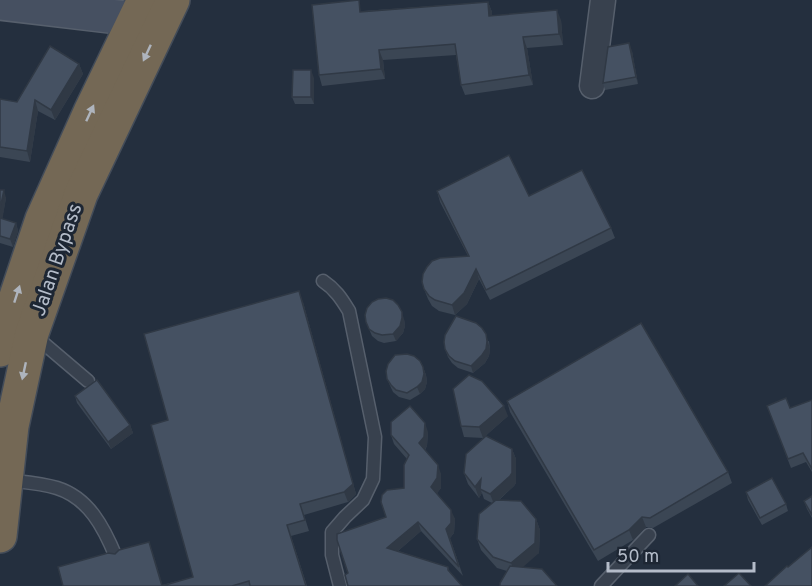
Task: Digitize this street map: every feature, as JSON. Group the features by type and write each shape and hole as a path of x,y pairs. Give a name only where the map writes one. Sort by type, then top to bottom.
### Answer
{"highway":[{"name":"Jalan Bypass","path":"0,536 12,426 32,333 81,194 162,4"},
{"name":"Jalan Bypass","path":"0,350 42,219 90,112 162,4"}],"street":[{"path":"592,86 603,0"},
{"path":"0,3 162,4"}],"lane":[{"path":"323,281 333,288 349,311 375,437 373,479 363,500 333,532 332,555 340,586"},
{"path":"32,333 88,381"},
{"path":"5,480 57,488 74,496 93,513 116,557"},
{"path":"601,586 649,535"}],"building":[{"path":"359,0 360,12 488,2 489,16 557,10 559,34 523,37 529,75 461,85 455,44 379,50 381,69 319,75 312,5"},
{"path":"629,43 636,77 603,83 608,47"},
{"path":"50,46 79,64 51,110 35,100 27,151 0,147 0,99 17,102"},
{"path":"293,70 311,70 311,97 292,97"},
{"path":"509,155 529,196 582,170 611,228 486,290 476,269 464,293 452,305 435,300 429,296 422,282 427,267 432,261 440,258 469,256 437,191"},
{"path":"0,190 4,190 0,209"},
{"path":"0,218 16,223 10,239 0,236"},
{"path":"299,291 353,484 344,492 300,504 305,520 287,525 306,586 250,586 249,581 232,586 162,586 193,577 151,425 168,420 144,334"},
{"path":"386,298 398,305 402,318 400,326 393,334 382,335 369,329 365,315 372,302"},
{"path":"456,316 476,323 486,334 486,349 471,366 455,361 445,349 445,335"},
{"path":"641,323 728,472 650,518 642,517 629,530 594,550 507,401"},
{"path":"407,354 420,361 424,374 422,382 407,393 396,390 391,385 386,371 395,355"},
{"path":"469,375 482,381 504,406 479,427 461,426 453,389"},
{"path":"97,380 130,425 108,442 75,396"},
{"path":"786,398 790,408 812,400 812,469 803,453 788,459 767,406"},
{"path":"410,406 425,423 424,437 419,443 438,465 437,478 431,487 451,510 451,523 446,529 459,567 418,522 387,548 448,567 462,586 348,586 345,575 348,573 337,534 386,517 381,502 382,495 387,490 404,488 404,465 409,455 391,435 391,422"},
{"path":"486,436 512,449 512,473 490,494 480,489 481,479 475,487 464,473 466,454"},
{"path":"772,478 786,504 760,518 746,492"},
{"path":"812,496 812,515 804,501"},
{"path":"496,500 521,501 536,519 535,543 511,563 493,557 477,539 479,514"},
{"path":"149,542 162,586 63,586 58,567 108,553 115,554 119,550"},
{"path":"812,547 812,586 765,586 787,566"},
{"path":"510,566 542,569 557,586 500,586"},
{"path":"739,573 751,586 724,586"},
{"path":"688,574 698,586 675,586"}]}
